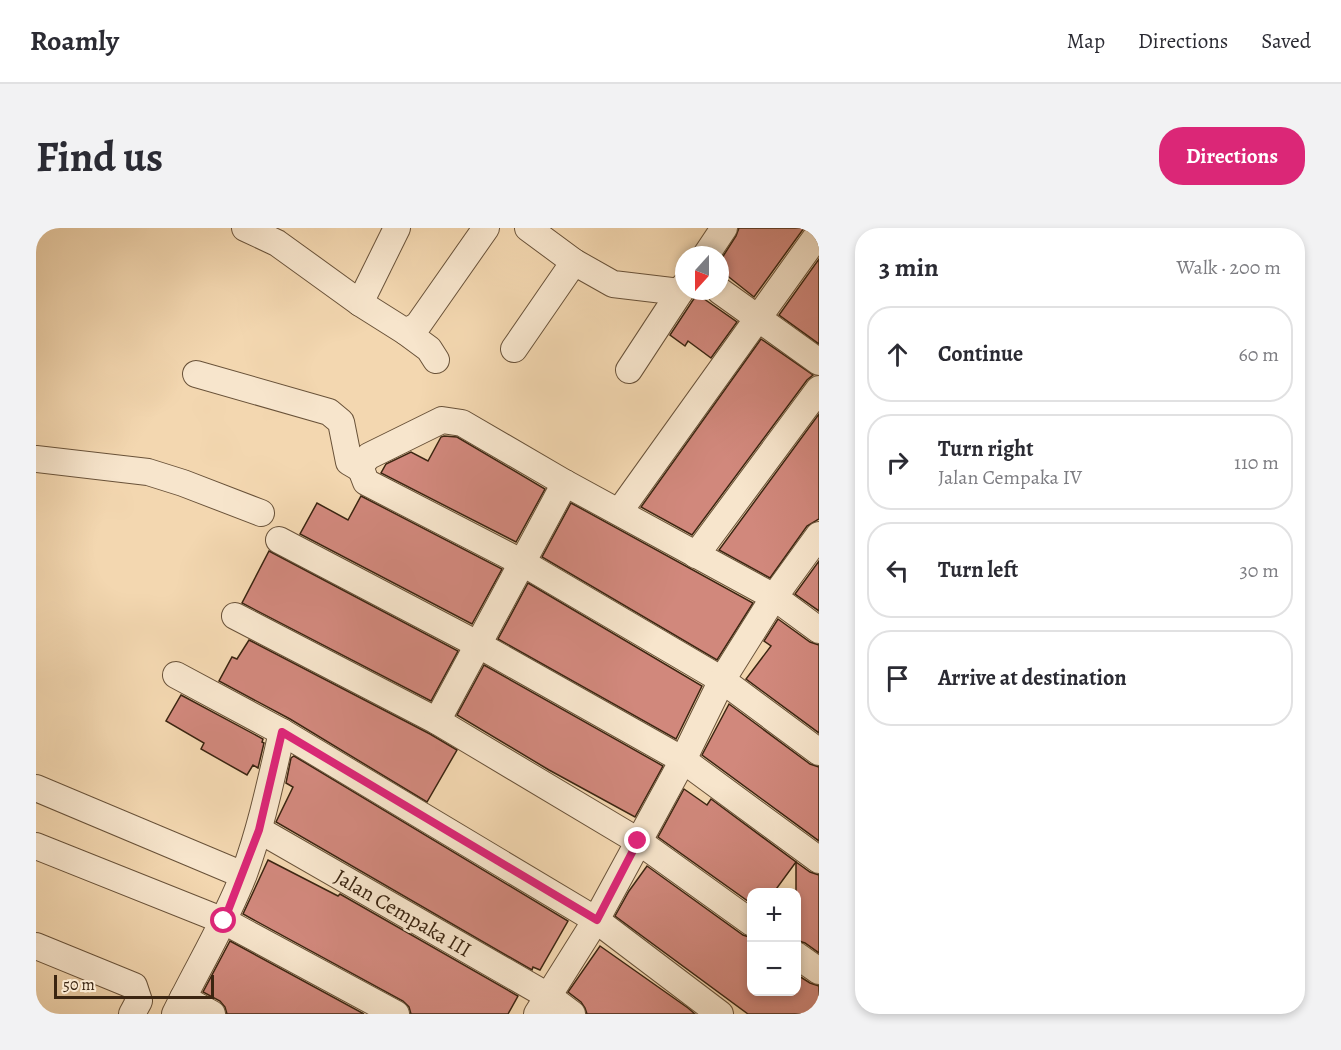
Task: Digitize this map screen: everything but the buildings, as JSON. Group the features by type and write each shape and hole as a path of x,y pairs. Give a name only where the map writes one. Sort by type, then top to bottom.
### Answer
{"street":[{"path":"244,228 281,236 360,303 429,349 436,360"},
{"path":"360,303 397,228"},
{"path":"406,332 418,324 486,228"},
{"path":"528,228 574,262 613,284 644,289 675,289"},
{"path":"712,246 724,228"},
{"path":"619,512 819,233"},
{"path":"514,349 574,262"},
{"path":"729,297 819,362"},
{"path":"629,370 675,300"},
{"path":"196,374 329,412 341,422 349,462 361,469 366,482 523,563 722,680 819,752"},
{"path":"696,555 819,389"},
{"path":"361,469 369,456 442,420 462,423 565,483 774,597 819,630"},
{"path":"36,459 148,472 261,513"},
{"path":"437,721 565,483"},
{"path":"542,1005 597,920 683,760 722,680 774,597 819,535"},
{"path":"279,540 478,645 683,760 819,860"},
{"path":"235,616 437,721 638,841 747,919"},
{"path":"177,675 282,732 597,920 720,1014"},
{"path":"212,1014 179,1006 224,921 243,875 259,830 282,732"},
{"path":"36,788 243,875"},
{"name":"Jalan Cempaka III","path":"259,830 542,1005 572,1014"},
{"path":"36,846 224,921 396,1014"},
{"path":"36,946 134,986 139,1001 132,1014"},
{"path":"801,958 819,971"}],"route":[{"path":"224,921 259,830 282,732 597,920 638,841"}]}
